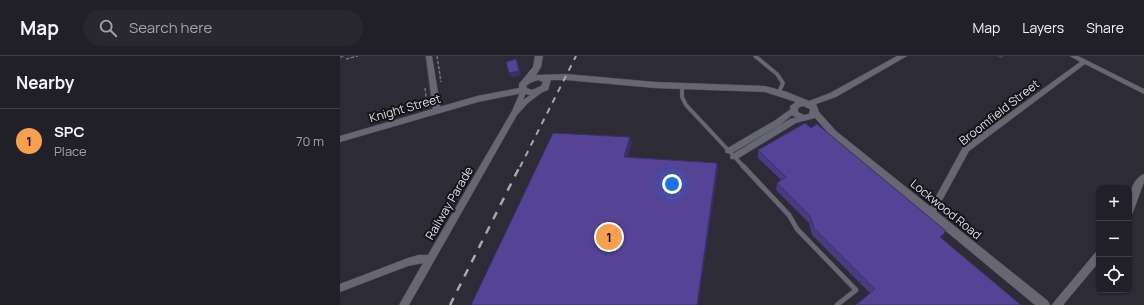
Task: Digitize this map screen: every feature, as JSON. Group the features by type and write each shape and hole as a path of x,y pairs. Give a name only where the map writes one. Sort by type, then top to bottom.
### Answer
{"street":[{"path":"429,56 437,111"},
{"path":"539,56 544,83"},
{"path":"525,86 537,67 539,56"},
{"path":"729,151 777,123 800,103 807,103 833,95 903,56"},
{"path":"1072,56 1144,92"},
{"name":"Broomfield Street","path":"931,213 966,149 1084,62"},
{"path":"525,86 533,78 544,83"},
{"path":"525,86 532,93 544,83 581,78 765,89 779,92 807,103 813,106 815,112"},
{"name":"Railway Parade","path":"514,113 544,83"},
{"name":"Knight Street","path":"340,139 525,86"},
{"name":"Railway Parade","path":"404,305 514,113 517,102 525,86"},
{"path":"752,88 782,98 793,109 796,115 804,118"},
{"path":"734,157 794,121 812,116 833,95"},
{"name":"Lockwood Road","path":"815,112 832,133"},
{"name":"Lockwood Road","path":"804,118 832,133 1044,305"},
{"path":"1132,205 1142,182"},
{"path":"1056,305 1097,257"},
{"path":"340,288 408,262 419,259 430,259"}],"lane":[{"path":"756,56 779,75 783,83 779,92"},
{"path":"683,85 682,97 686,105 789,215 798,229 856,290 837,305"}],"path":[{"path":"342,57 358,56"},
{"path":"437,56 442,87"}],"building":[{"path":"516,59 519,71 509,73 506,62"},
{"path":"805,123 811,128 817,124 946,231 940,237 1021,305 856,305 875,289 814,228 810,216 777,183 786,177 758,150"},
{"path":"553,133 630,137 624,157 717,163 697,305 471,305"}],"railway":[{"path":"520,167 576,56"},
{"path":"450,305 520,166"}],"place":[{"name":"SPC","path":"609,237"}]}
